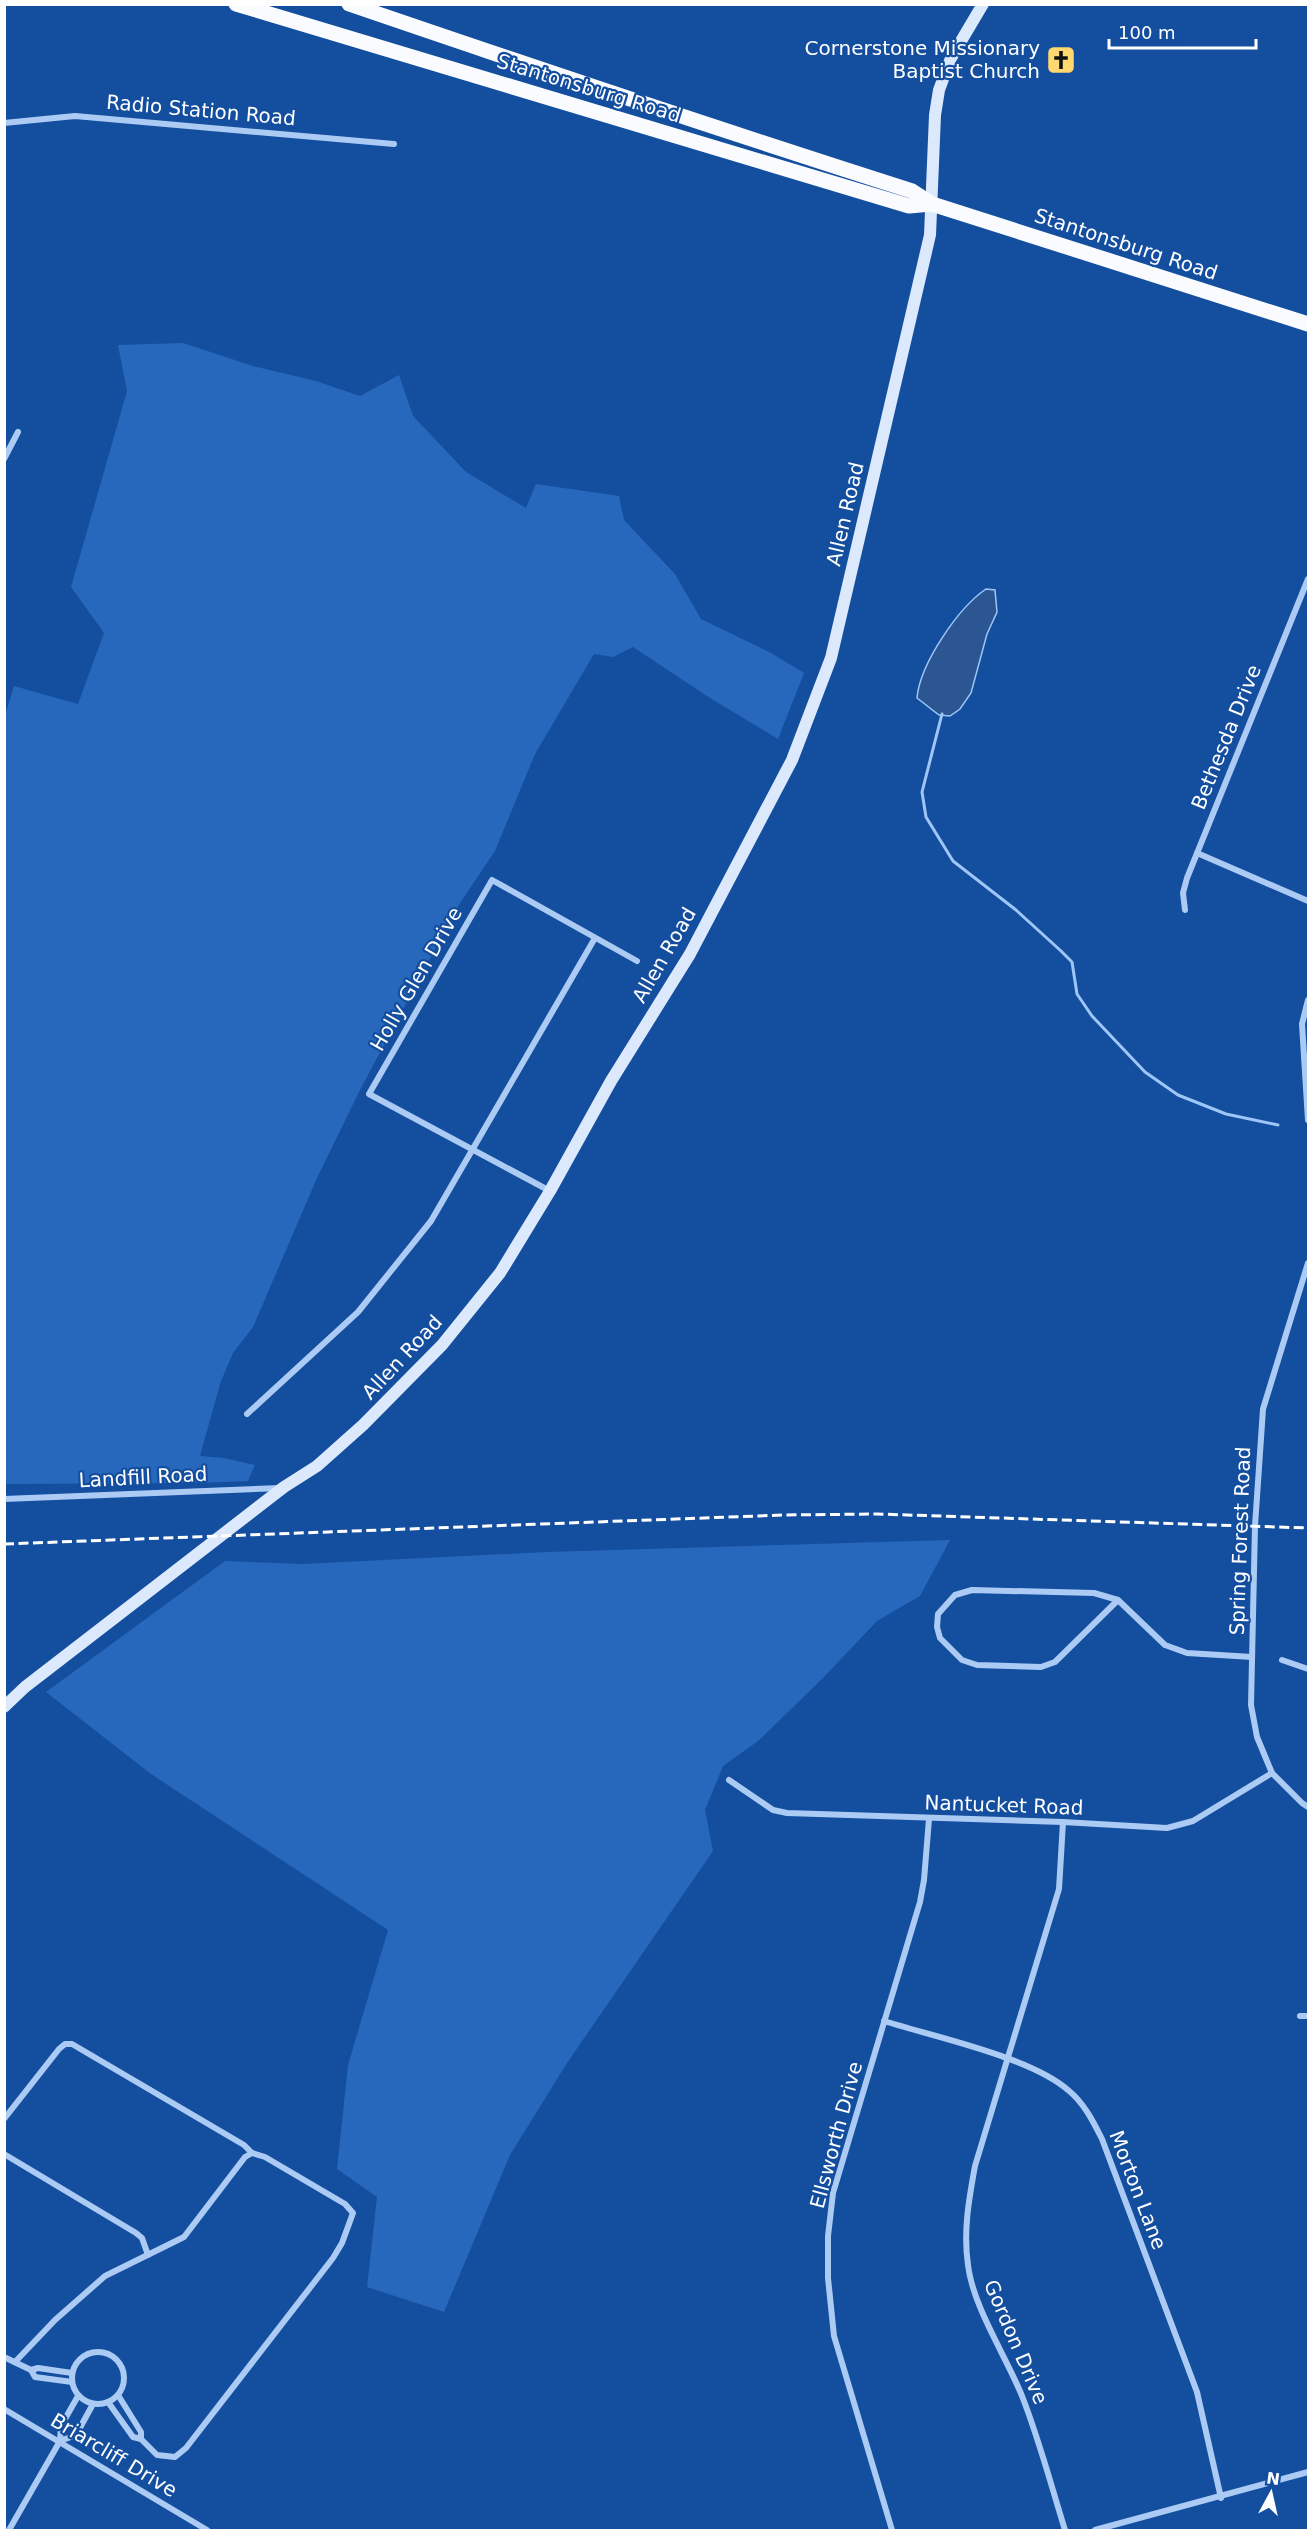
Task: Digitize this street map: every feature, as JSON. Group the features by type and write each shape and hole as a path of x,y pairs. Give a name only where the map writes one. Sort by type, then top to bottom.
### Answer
{"main road":[{"name":"Stantonsburg Road","path":"236,4 909,206 932,204"},
{"name":"Stantonsburg Road","path":"349,4 689,120 912,191 932,204 1308,324"},
{"name":"Allen Road","path":"4,1707 25,1687 284,1487 317,1466 363,1425 442,1345 500,1273 550,1191 612,1081 690,954 792,760 831,657 930,235 935,115 939,90 951,58 983,4"}],"street":[{"name":"Radio Station Road","path":"4,123 86,116 394,144"},
{"path":"4,459 18,432"},
{"name":"Bethesda Drive","path":"1185,910 1183,893 1197,853 1308,579"},
{"path":"1197,853 1308,901"},
{"name":"Holly Glen Drive","path":"550,1191 369,1094 492,880 636,961"},
{"path":"247,1414 358,1312 431,1221 595,938"},
{"path":"1308,1000 1302,1024 1308,1120"},
{"name":"Spring Forest Road","path":"1308,1263 1263,1409 1255,1526 1251,1705 1257,1737 1272,1773 1308,1807"},
{"name":"Landfill Road","path":"4,1499 284,1487"},
{"path":"1118,1600 1055,1662 1041,1667 976,1665 962,1660 940,1638 937,1627 938,1614 955,1594 972,1590 1094,1593 1118,1600 1165,1645 1187,1653 1252,1657"},
{"path":"1282,1660 1308,1669"},
{"name":"Nantucket Road","path":"729,1780 773,1810 787,1813 1063,1822 1167,1828 1193,1821 1272,1773"},
{"name":"Ellsworth Drive","path":"892,2530 834,2336 828,2278 828,2236 833,2193 920,1902 929,1819"},
{"name":"Gordon Drive","path":"1063,1822 1059,1889 975,2166 967,2207 968,2267 978,2297 1022,2395 1065,2530"},
{"path":"1300,2016 1308,2016"},
{"name":"Morton Lane","path":"884,2021 1006,2059 1051,2077 1070,2091 1088,2112 1102,2139 1197,2392 1221,2498"},
{"path":"4,2119 59,2049 65,2044 72,2044 244,2145 252,2152 265,2157 345,2204 353,2213 342,2243 303,2299 186,2448 175,2457 158,2455 141,2439 133,2436 108,2403"},
{"path":"15,2362 55,2320 105,2276 184,2237 245,2157 252,2152"},
{"path":"4,2154 136,2233 142,2238 148,2255"},
{"path":"93,2352 109,2355 121,2365 122,2388 118,2395 108,2403 93,2404 78,2396 72,2382 72,2373 79,2360 86,2355 93,2352"},
{"path":"4,2356 31,2370 35,2377 72,2382"},
{"path":"31,2370 38,2368 72,2373"},
{"path":"118,2395 141,2432 141,2439"},
{"path":"9,2530 60,2441 61,2426 78,2396"},
{"path":"60,2441 76,2435 93,2404"},
{"name":"Briarcliff Drive","path":"4,2409 207,2530"},
{"path":"1095,2530 1221,2498 1308,2472"}],"shaded area":[{"path":"183,343 253,366 316,381 360,396 399,375 413,416 466,472 526,508 536,484 619,496 624,520 675,574 701,619 771,653 804,673 778,739 710,698 633,647 613,657 594,654 535,754 495,851 458,906 360,1090 317,1178 253,1327 233,1353 221,1381 200,1456 224,1458 255,1465 248,1481 5,1484 5,715 14,686 78,704 104,633 71,587 127,391 118,345"},
{"path":"986,589 995,590 997,612 987,634 971,693 960,709 950,716 939,715 917,698 925,669 953,623 964,609"},
{"path":"950,1540 920,1596 877,1621 758,1741 723,1766 705,1810 713,1851 567,2063 510,2155 444,2312 367,2287 377,2197 337,2169 348,2065 388,1930 151,1774 46,1692 225,1561 302,1564 548,1552"}],"waterway":[{"path":"942,714 922,792 926,817 953,861 1016,910 1072,962 1077,994 1092,1016 1145,1072 1178,1095 1226,1114 1278,1125"}],"railway":[{"path":"4,1544 784,1515 877,1514 1308,1528"}],"place":[{"name":"Cornerstone Missionary Baptist Church","path":"1061,60"}]}
